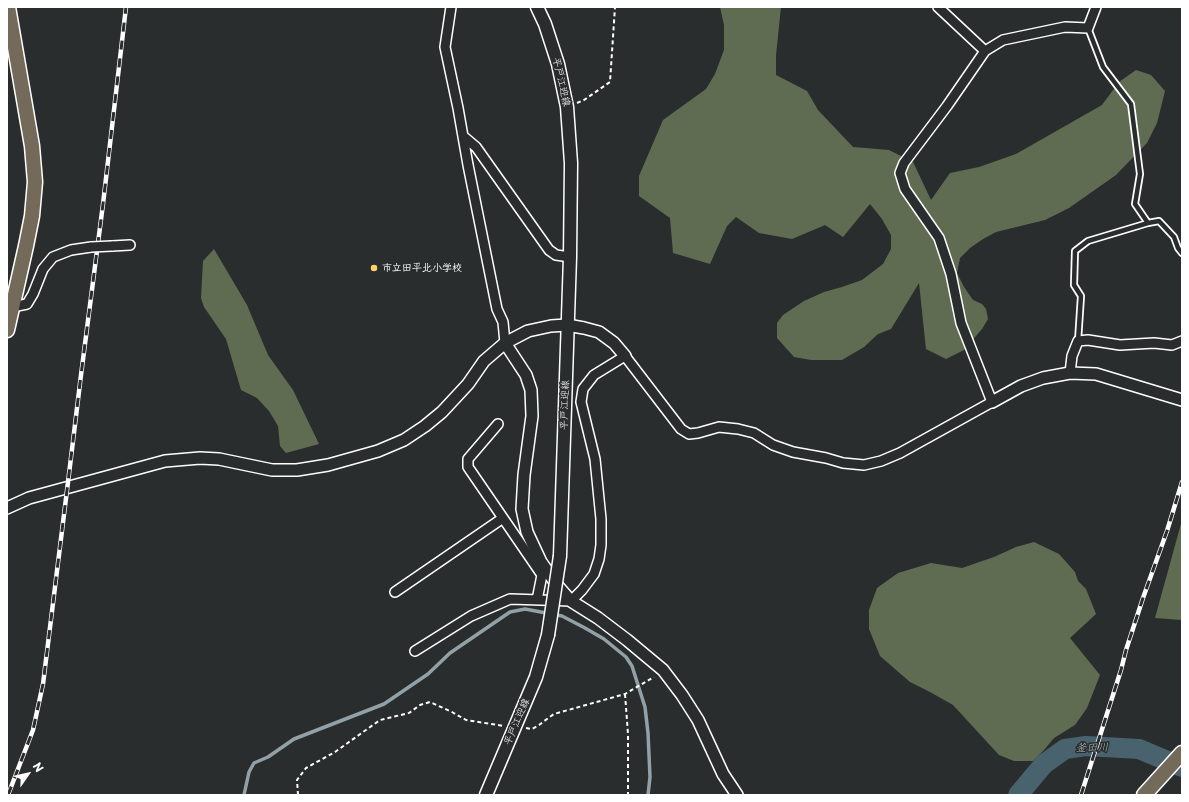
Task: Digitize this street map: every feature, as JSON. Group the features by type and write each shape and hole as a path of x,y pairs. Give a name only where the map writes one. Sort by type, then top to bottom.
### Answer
{"highway":[{"path":"7,330 32,216 35,182 32,146 8,7"},
{"path":"1146,793 1182,753"}],"main road":[{"name":"平戸江迎線","path":"486,795 536,677 548,635 560,556 570,257 571,164 567,107 558,64 545,24 537,7"}],"street":[{"path":"451,7 445,47 497,309 503,322 505,343 526,375 531,390 532,416 524,475 522,509 527,532 541,562 557,585 571,601 598,618 663,670 682,695 698,720 723,774 737,795"},
{"path":"938,7 985,51"},
{"path":"992,402 961,322 951,274 940,238 905,189 900,173 904,163 947,106 985,51 1004,40 1066,27 1088,28 1096,7"},
{"path":"462,136 476,147 549,250 556,255 570,257"},
{"path":"12,307 28,304 43,269 53,257 71,250 91,247 130,245"},
{"path":"7,508 29,498 165,461 200,458 219,459 272,470 297,470 328,465 378,451 404,440 426,426 442,412 468,384 484,361 505,343 528,330 551,326 567,325 599,332 614,343 681,429 689,434 719,427 738,429 754,433 773,445 793,452 826,458 843,463 864,465 881,461 900,453 1021,386 1043,378 1070,373 1096,374 1182,400"},
{"path":"1070,373 1072,356 1078,341 1088,340 1120,345 1154,343 1172,345 1182,341"},
{"path":"415,651 471,616 510,599 571,601 582,590 594,574 599,559 601,545 601,519 595,458 581,402 584,389 594,375 625,356"},
{"path":"498,424 468,459 468,466 542,575 537,600"},
{"path":"395,592 503,518"}],"lane":[{"path":"1088,28 1102,67 1131,104 1140,174 1135,204 1148,223"},
{"path":"1078,341 1081,296 1074,286 1075,251 1088,241 1159,221 1174,237 1178,248 1182,253"}],"path":[{"path":"567,107 584,100 610,82 614,7"},
{"path":"298,795 297,780 306,768 335,752 380,720 409,713 420,705 430,702 466,720 515,728 532,729 554,714 625,694 663,670"},
{"path":"625,694 628,734 628,795"}],"green space":[{"path":"720,7 781,7 776,55 776,75 807,91 818,110 853,147 889,150 913,162 931,200 950,173 979,167 1016,154 1102,105 1119,82 1136,70 1151,75 1165,91 1157,123 1147,143 1116,175 1069,208 1045,220 996,232 970,248 960,258 957,273 973,300 982,304 986,309 988,319 982,329 964,350 946,359 926,349 919,283 891,329 878,334 864,347 842,360 811,360 794,357 777,338 777,323 783,315 804,301 824,292 862,280 883,264 891,249 891,235 882,219 870,204 843,237 825,225 792,239 759,233 736,217 727,226 710,264 673,253 670,218 639,196 639,176 663,120 706,89 715,74 724,50 724,25"},
{"path":"214,249 247,305 268,355 293,390 319,444 286,453 280,446 278,426 269,411 257,398 241,390 226,339 204,307 201,298 203,261"},
{"path":"1182,520 1182,620 1155,618"},
{"path":"1034,542 1059,554 1075,572 1078,581 1086,589 1096,614 1070,638 1100,675 1087,708 1075,725 1054,738 1033,761 1014,761 999,755 953,705 910,682 880,656 869,629 869,610 877,588 898,573 931,563 962,568 994,557 1016,547"}],"waterway":[{"path":"244,795 249,772 254,763 268,757 294,739 384,704 428,674 450,653 510,612 525,609 562,616 585,628 604,639 626,657 632,666 645,707 650,777 648,795"},
{"name":"釜田川","path":"1018,795 1044,764 1065,749 1086,746 1139,749 1182,767"}],"railway":[{"path":"8,795 33,730 43,684 126,7"},
{"path":"1081,795 1126,650 1167,531 1182,482"}],"place":[{"name":"市立田平北小学校","path":"374,268"}]}
